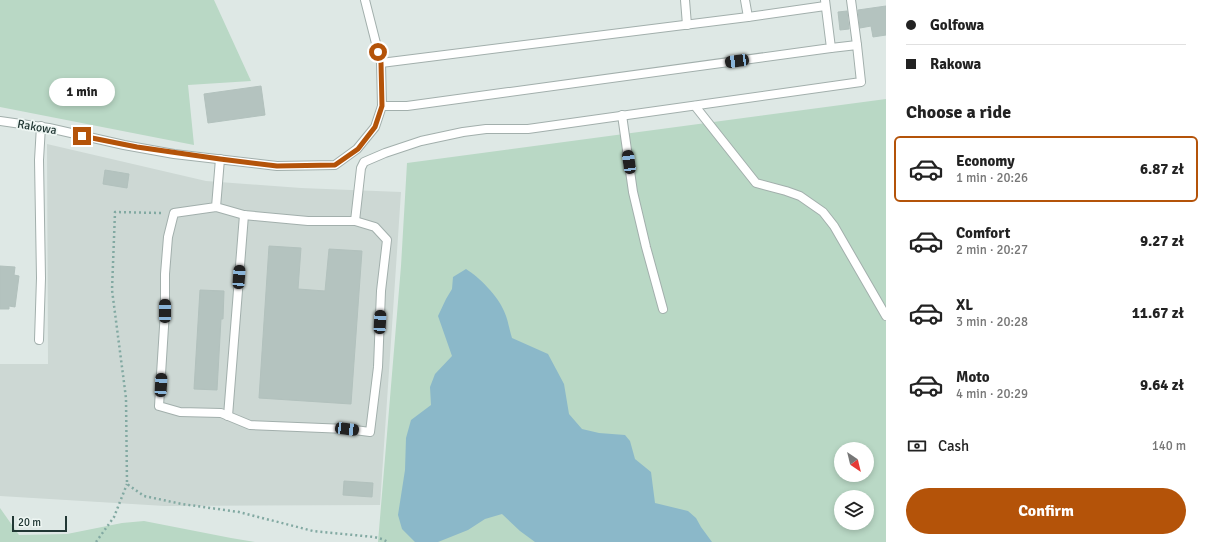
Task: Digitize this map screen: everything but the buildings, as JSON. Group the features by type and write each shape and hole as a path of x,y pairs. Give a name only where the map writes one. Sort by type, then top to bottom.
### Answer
{"lane":[{"path":"365,0 381,63 382,106 407,106 858,45"},
{"path":"685,0 687,25"},
{"path":"745,0 748,17"},
{"path":"355,221 360,168 364,162 384,153 421,141 463,132 486,129 528,129 862,82 858,45 850,0"},
{"path":"381,63 748,17 825,3 831,48"},
{"name":"Rakowa","path":"0,121 41,126 124,145 174,154 277,166 335,165 358,149 375,127 382,106"},
{"path":"695,106 756,183 800,196 823,212 834,226 886,316"},
{"path":"622,116 634,192 646,247 663,310"},
{"path":"39,340 41,278 39,160 41,126"},
{"path":"216,207 220,159"},
{"path":"216,207 244,215 308,221 355,221 375,226 387,240 381,291 378,367 370,432 347,429 250,425 221,413 180,412 160,406 166,259 168,237 174,213 216,207"},
{"path":"228,416 244,215"}],"path":[{"path":"96,542 114,517 126,484"},
{"path":"382,539 388,542"}],"shaded area":[{"path":"47,144 206,181 301,188 401,192 380,505 165,506 0,496 0,364 48,364"}],"green space":[{"path":"0,0 214,0 251,81 188,85 194,145 0,107"},
{"path":"886,99 886,542 378,542 401,266 407,163"},
{"path":"0,508 19,535 67,534 122,523 144,521 255,542 0,542"}],"water":[{"path":"466,269 477,277 493,293 501,305 512,338 548,354 564,384 569,414 582,429 599,433 625,435 630,441 635,459 651,472 655,503 688,511 696,518 712,542 535,542 520,531 502,514 485,519 468,530 438,542 415,542 402,529 398,515 405,470 406,438 411,420 431,405 430,387 435,374 452,356 438,316 452,289 453,277"}],"route":[{"path":"82,136 174,154 277,166 335,165 358,149 375,127 382,106 381,63 378,52"}]}
